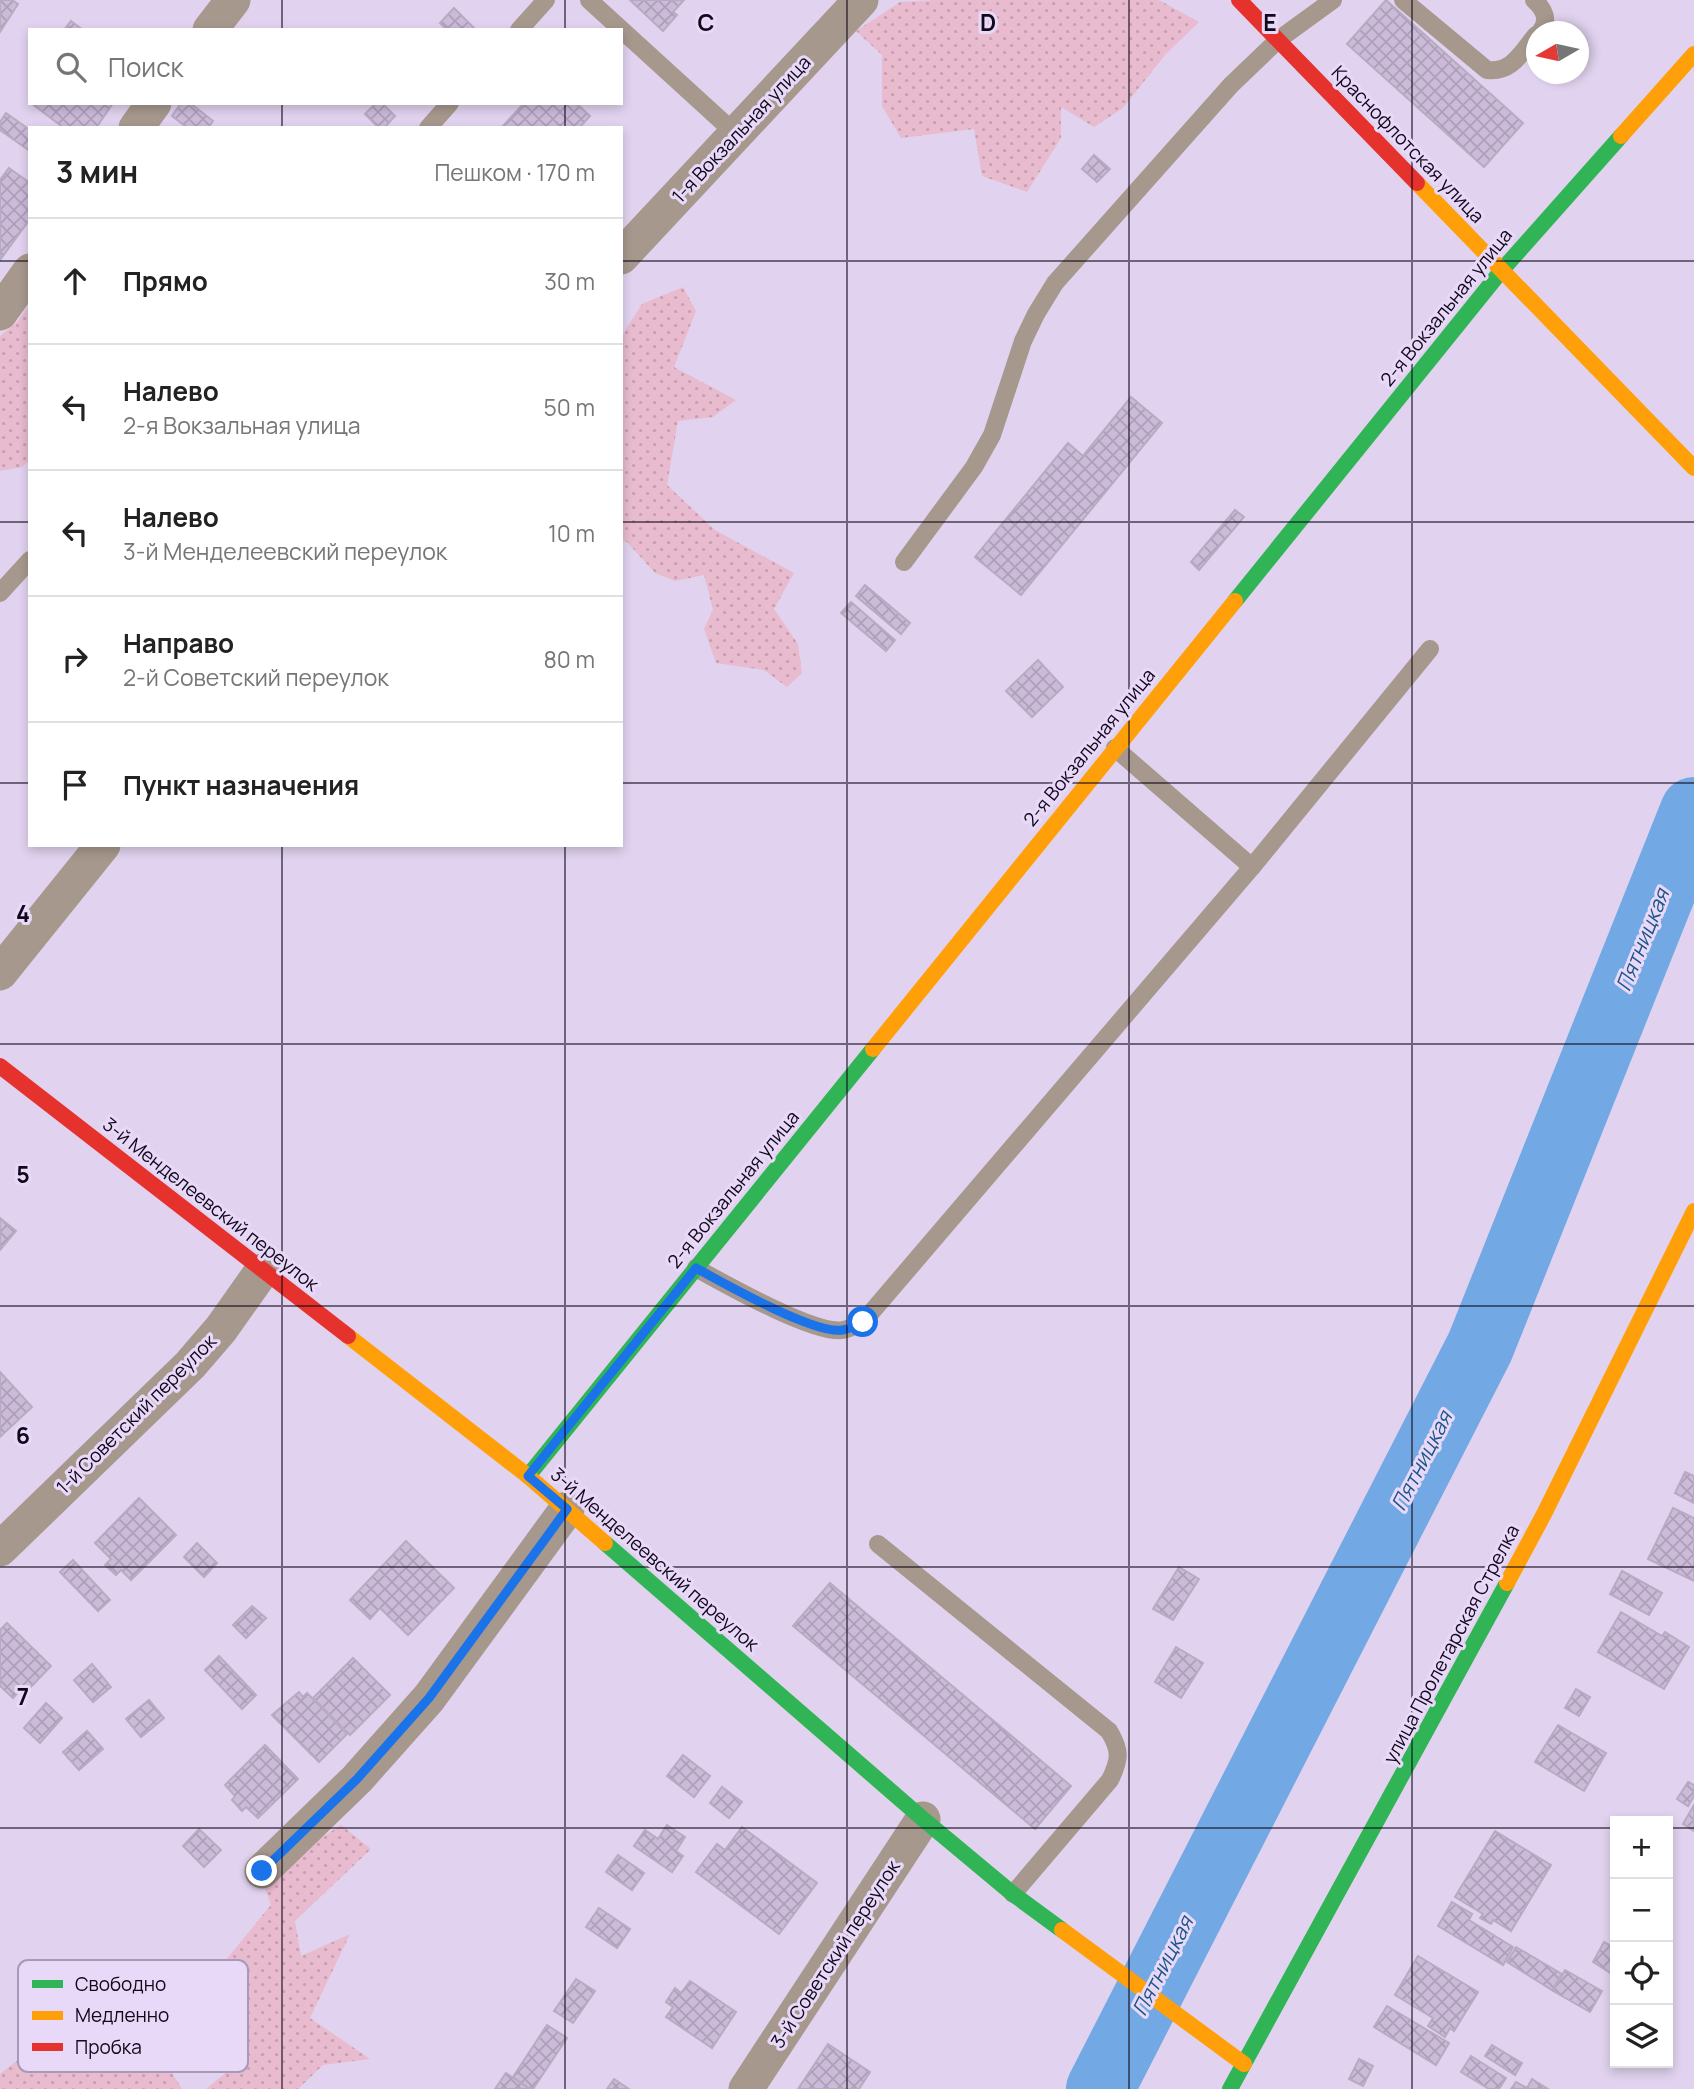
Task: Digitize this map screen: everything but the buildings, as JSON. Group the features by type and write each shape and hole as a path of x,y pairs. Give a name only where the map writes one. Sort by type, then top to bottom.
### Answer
{"street":[{"path":"212,28 233,0"},
{"name":"1-я Вокзальная улица","path":"623,255 861,0"},
{"name":"Краснофлотская улица","path":"1239,0 1694,467"},
{"name":"2-я Вокзальная улица","path":"528,1476 1502,270 1694,54"},
{"path":"137,126 153,105"},
{"path":"0,313 28,274"},
{"path":"0,973 101,847"},
{"name":"3-й Менделеевский переулок","path":"0,1066 528,1476 1013,1894 1244,2064"},
{"name":"улица Пролетарская Стрелка","path":"1230,2089 1544,1514 1694,1211"},
{"name":"1-й Советский переулок","path":"0,1549 190,1365 221,1329 262,1271"},
{"path":"262,1871 357,1779 420,1708 567,1509"},
{"name":"3-й Советский переулок","path":"746,2089 923,1819"}],"lane":[{"path":"521,28 546,0"},
{"path":"589,0 620,28"},
{"path":"904,562 974,467 992,435 1023,341 1055,282 1231,85 1278,40 1333,0"},
{"path":"1403,0 1487,70 1499,71 1509,67 1526,47"},
{"path":"1534,0 1543,7 1544,21"},
{"path":"623,31 737,135"},
{"path":"430,126 448,105"},
{"path":"0,593 28,562"},
{"path":"696,1268 751,1298 822,1328 841,1331 863,1322 1252,867 1430,649"},
{"path":"1115,748 1252,867"},
{"path":"878,1544 1109,1731 1118,1746 1118,1765 1110,1780 1013,1894"}],"shaded area":[{"path":"1159,0 1199,22 1165,55 1123,108 1094,127 1061,107 1061,138 1027,192 982,176 974,129 901,138 882,106 882,55 856,31 900,2"},
{"path":"683,287 696,311 674,367 736,400 713,417 678,421 667,485 715,530 794,573 774,609 798,644 802,673 787,687 764,670 716,663 704,629 713,610 704,575 675,581 655,573 623,541 623,334 642,304"},
{"path":"28,307 28,462 22,467 0,471 0,336 17,322"},
{"path":"341,1825 371,1849 295,1921 301,1956 350,1934 310,2018 370,2059 323,2065 298,2089 206,2089 227,2072 248,2072 248,1960 226,1960 271,1905 261,1877"},
{"path":"18,2060 18,2072 171,2072 182,2089 0,2089 0,2074"}],"waterway":[{"name":"Пятницкая","path":"1100,2089 1480,1347 1694,811"}],"traffic: fast":[{"path":"1235,601 1502,270 1621,136"},
{"path":"528,1476 873,1049"},
{"path":"605,1543 923,1819 1013,1894 1062,1930"},
{"path":"1230,2089 1507,1583"}],"traffic: slow":[{"path":"1621,136 1694,54"},
{"path":"1417,183 1694,468"},
{"path":"873,1049 1235,601"},
{"path":"1507,1583 1694,1211"},
{"path":"348,1336 528,1476 605,1543"},
{"path":"1062,1930 1244,2064"}],"traffic: jam":[{"path":"1239,0 1417,183"},
{"path":"0,1066 348,1336"}],"route":[{"path":"262,1871 357,1779 429,1698 567,1509 528,1476 696,1268 751,1298 822,1328 841,1331 863,1322"}]}
